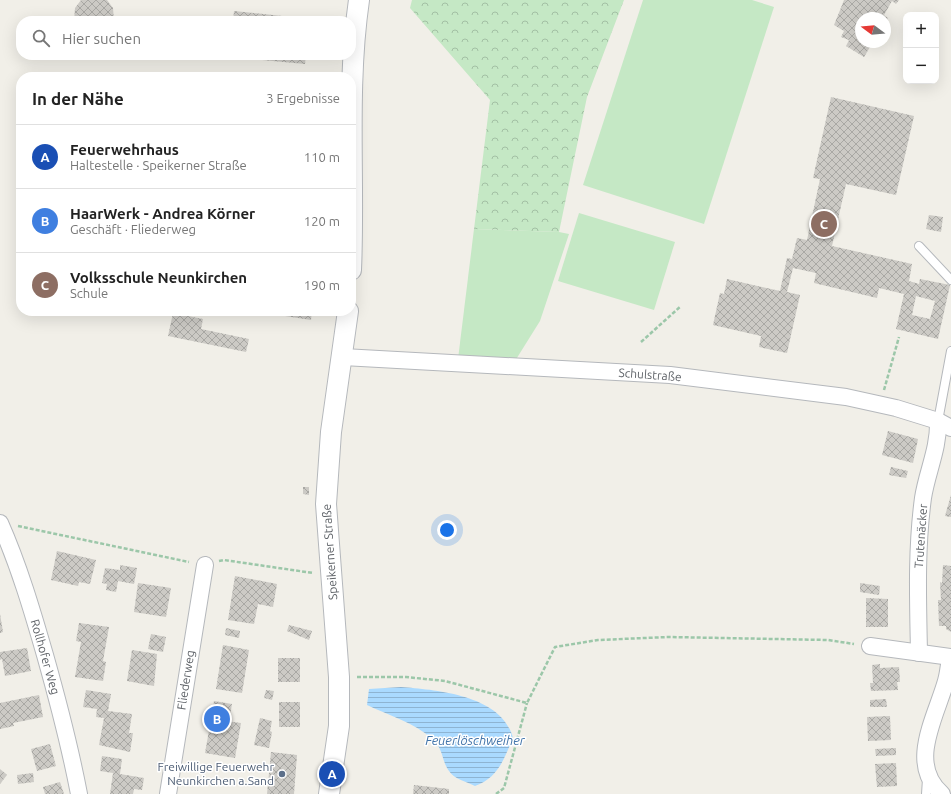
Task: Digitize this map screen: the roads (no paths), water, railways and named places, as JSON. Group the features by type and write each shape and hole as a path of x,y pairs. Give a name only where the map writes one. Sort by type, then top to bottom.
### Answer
{"street":[{"path":"356,34 359,0"},
{"path":"353,72 354,60"},
{"name":"Speikerner Straße","path":"329,794 339,726 339,677 326,504 331,432 343,357 347,316"},
{"name":"Schulstraße","path":"343,357 670,375 831,395 896,408 944,424"},
{"name":"Trutenäcker","path":"919,653 918,548 924,496 938,433 944,424"},
{"name":"Rollhofer Weg","path":"7,524 15,557 35,620 67,733 79,794"},
{"name":"Fliederweg","path":"168,794 204,565"},
{"path":"870,646 950,657 946,680 927,734 924,761 935,788 942,794"}],"lane":[{"path":"919,246 951,280"},
{"path":"944,424 951,351"},
{"path":"926,794 928,772"}],"water":[{"name":"Feuerlöschweiher","path":"401,687 449,693 482,704 496,712 507,724 513,738 495,773 483,783 475,786 457,778 451,774 446,767 439,747 425,733 410,724 367,705 369,689"}],"place":[{"name":"Volksschule Neunkirchen","path":"824,224"},
{"name":"HaarWerk - Andrea Körner","path":"217,719"},
{"name":"Freiwillige Feuerwehr Neunkirchen a.Sand","path":"282,774"},
{"name":"Feuerwehrhaus","path":"332,774"}]}
